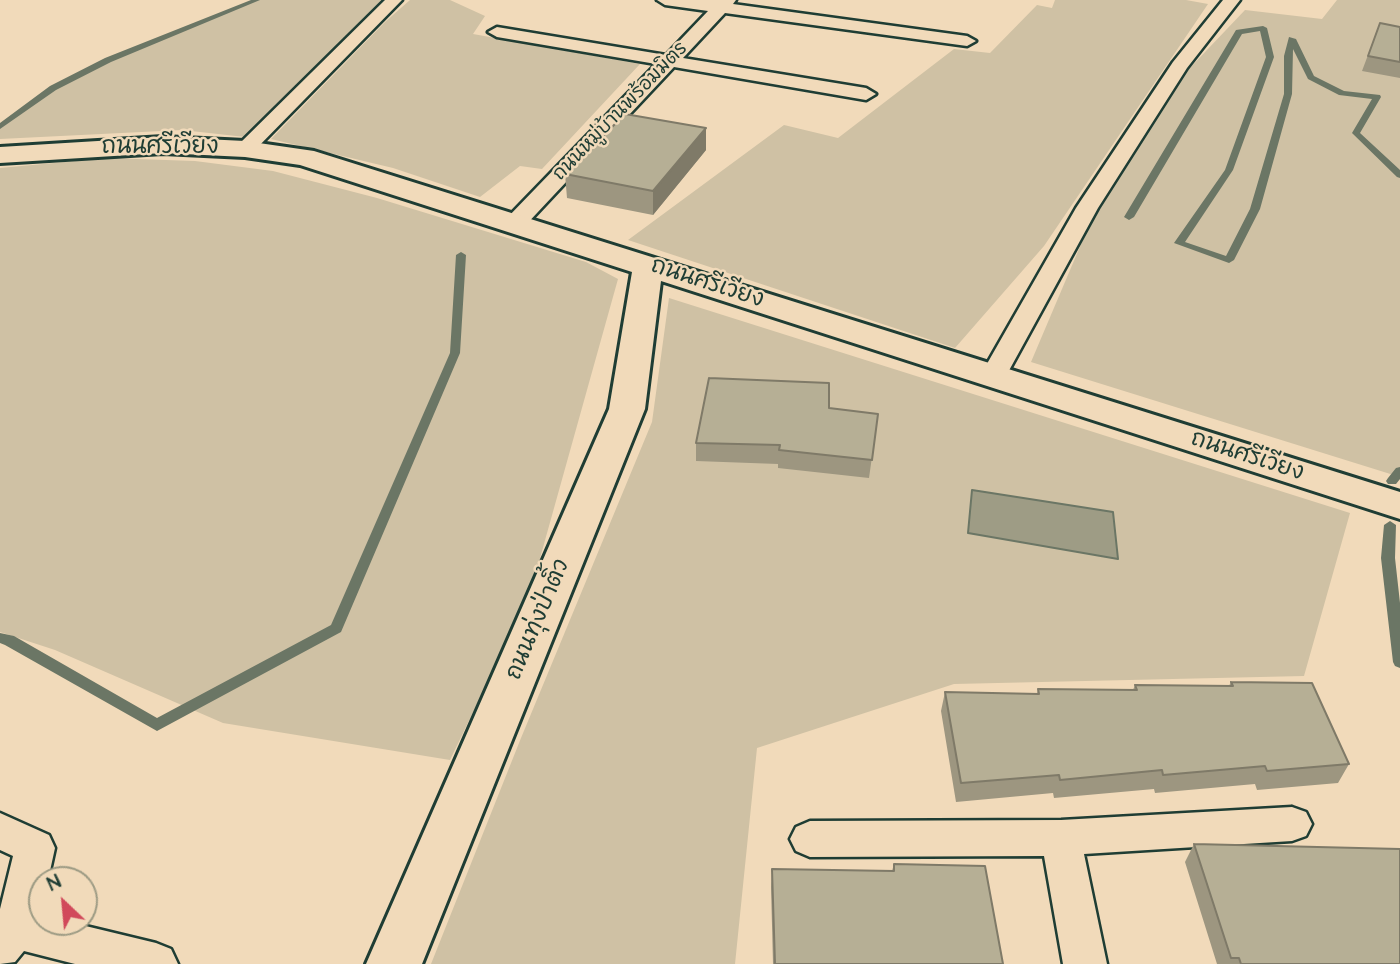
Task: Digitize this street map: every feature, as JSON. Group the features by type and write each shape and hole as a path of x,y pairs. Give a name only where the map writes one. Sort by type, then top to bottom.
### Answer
{"main road":[{"name":"ถนนศรีเวียง","path":"0,155 163,145 245,149 304,157 1400,506"},
{"name":"ถนนทุ่งป่าติ้ว","path":"394,964 627,410 648,265"}],"street":[{"path":"245,149 394,0"},
{"path":"664,0 724,4 967,41"},
{"path":"993,376 1087,208 1180,66 1227,1"},
{"name":"ถนนหมู่บ้านพร้อมมิตร","path":"514,224 724,4"},
{"path":"496,33 866,93"},
{"path":"810,839 1060,838 1292,824"},
{"path":"0,830 35,848 8,939 156,964"},
{"path":"1060,838 1085,964"}],"shaded area":[{"path":"256,0 384,0 245,137 182,130 0,139 0,128 53,88 108,60"},
{"path":"410,0 450,0 485,16 473,34 640,64 542,169 520,166 480,197 393,168 271,139 385,22"},
{"path":"1055,0 1186,0 1208,4 1044,246 955,348 628,240 784,125 838,138 954,49 990,53 1037,5 1052,8"},
{"path":"1337,0 1400,0 1400,477 1031,362 1104,190 1167,92 1245,10 1322,19"},
{"path":"108,158 195,161 273,171 377,198 586,262 618,279 530,594 450,760 223,723 55,650 0,632 0,168"},
{"path":"669,298 1350,513 1304,676 954,684 757,748 735,964 431,964 652,422"},
{"path":"972,490 1113,512 1118,559 968,533"}],"building":[{"path":"1380,23 1400,27 1400,62 1368,56"},
{"path":"625,114 706,128 653,191 565,174"},
{"path":"709,378 829,383 829,408 878,414 872,460 779,450 780,445 696,443"},
{"path":"1231,682 1312,683 1349,764 1267,771 1265,766 1163,775 1162,770 1060,780 1059,775 961,783 945,692 1039,694 1038,689 1137,690 1135,685 1233,686"},
{"path":"1194,844 1400,849 1400,964 1241,964 1239,958 1231,958"},
{"path":"894,864 985,866 1003,964 775,964 772,869 894,871"}],"waterway":[{"path":"0,127 53,88 108,60 257,0"},
{"path":"1129,217 1239,32 1263,28 1270,57 1229,170 1179,243 1229,260 1255,209 1275,143 1288,94 1288,56 1292,39 1311,77 1342,93 1377,97 1356,133 1400,175"},
{"path":"0,638 9,640 157,725 336,628 455,353 461,255"},
{"path":"1392,481 1400,471"},
{"path":"1390,525 1388,558 1400,662"}]}
